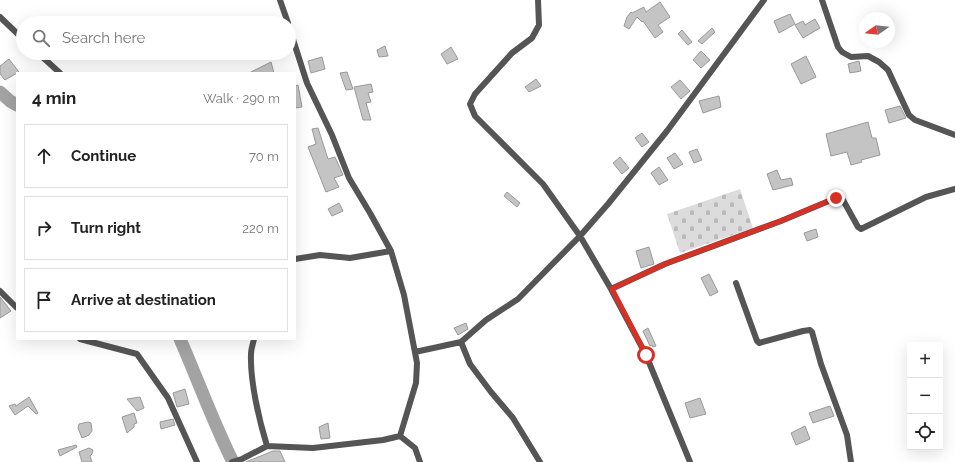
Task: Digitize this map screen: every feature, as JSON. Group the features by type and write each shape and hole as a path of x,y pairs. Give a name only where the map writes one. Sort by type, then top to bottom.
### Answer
{"street":[{"path":"280,0 286,16"},
{"path":"538,0 539,25 532,38 512,53 475,94 470,104 475,116 543,184 580,236 612,289 646,355 690,462"},
{"path":"415,352 461,342 486,320 518,299 580,236 608,204 667,131 764,0"},
{"path":"822,0 838,47 842,52 852,57 868,56 879,62 888,70 909,115 915,120 955,135"},
{"path":"0,17 16,32"},
{"path":"296,49 307,83 332,135 349,178 390,250 404,295 417,363 416,383 400,436"},
{"path":"46,60 59,72"},
{"path":"612,289 665,264 781,221 836,198 843,200 858,227 861,229 926,197 955,189"},
{"path":"296,259 320,255 350,258 390,250"},
{"path":"736,283 759,343 803,331 810,330 812,332 821,364 847,435 851,462"},
{"path":"0,291 16,307"},
{"path":"84,340 137,354 168,398 197,462"},
{"path":"254,340 251,353 253,379 260,424 267,446"},
{"path":"461,342 470,364 513,418 540,462"},
{"path":"232,462 242,459 267,446 313,448 383,440 400,436"},
{"path":"400,436 415,448 420,462"}],"green space":[{"path":"740,189 753,228 680,253 667,214"}],"building":[{"path":"660,2 670,17 658,25 663,32 655,38 643,21 642,22 637,17 629,29 624,26 627,17 631,12 632,13 644,7 646,12"},
{"path":"790,14 795,24 779,33 774,21"},
{"path":"815,19 820,28 803,38 795,25 803,21 805,25"},
{"path":"712,28 715,32 702,44 698,41"},
{"path":"682,30 692,42 688,45 678,34"},
{"path":"385,46 388,56 379,57 377,50"},
{"path":"451,47 458,59 447,64 441,54"},
{"path":"701,51 710,60 701,68 693,60"},
{"path":"806,56 816,77 801,84 791,64"},
{"path":"322,57 325,69 311,73 308,61"},
{"path":"9,59 19,72 16,72 16,74 5,80 0,74 0,66"},
{"path":"859,61 861,71 850,73 848,64"},
{"path":"271,62 274,72 251,72"},
{"path":"347,72 353,89 346,90 340,73"},
{"path":"536,79 541,86 529,92 525,87"},
{"path":"680,80 690,91 681,99 671,87"},
{"path":"371,84 373,92 368,93 371,102 366,103 371,120 363,120 354,87"},
{"path":"298,85 302,107 296,108 296,86"},
{"path":"719,96 721,107 703,113 699,101"},
{"path":"900,106 906,118 889,123 885,110"},
{"path":"868,122 872,138 876,138 880,155 861,160 862,162 851,165 847,152 831,156 826,134"},
{"path":"318,128 328,159 335,157 343,175 334,178 339,187 326,192 308,147 316,144 312,129"},
{"path":"642,133 649,142 642,147 635,138"},
{"path":"697,149 702,160 694,163 689,152"},
{"path":"675,153 683,164 674,169 667,158"},
{"path":"620,157 629,168 622,174 613,163"},
{"path":"659,167 668,180 659,185 651,173"},
{"path":"777,170 781,180 791,178 793,185 773,190 767,174"},
{"path":"507,192 520,203 517,207 504,196"},
{"path":"339,203 343,211 332,216 328,209"},
{"path":"816,229 818,237 807,241 804,233"},
{"path":"649,247 654,264 641,268 636,251"},
{"path":"709,274 718,292 710,296 701,278"},
{"path":"0,297 11,311 0,318"},
{"path":"466,323 468,329 458,335 454,328"},
{"path":"648,328 656,346 650,346 643,331"},
{"path":"185,389 189,404 177,407 173,393"},
{"path":"29,397 38,413 36,414 28,406 15,415 9,406 15,404 16,406"},
{"path":"140,397 144,408 137,411 127,399"},
{"path":"700,398 706,414 690,418 685,403"},
{"path":"830,406 834,416 813,423 809,413"},
{"path":"134,413 137,423 134,424 134,427 127,433 122,417"},
{"path":"173,419 175,425 161,429 160,422"},
{"path":"88,422 91,423 92,431 89,435 82,438 78,428 79,424"},
{"path":"328,423 330,438 321,439 319,427"},
{"path":"805,426 810,439 796,445 791,433"},
{"path":"76,445 77,447 60,456 58,450"},
{"path":"89,448 93,450 90,456 92,462 82,462 79,452"},
{"path":"273,451 280,451 285,462 246,462"}],"waterway":[{"path":"0,92 16,104"},
{"path":"180,340 233,462"}],"route":[{"path":"646,355 612,289 665,264 781,221 836,198"}]}
